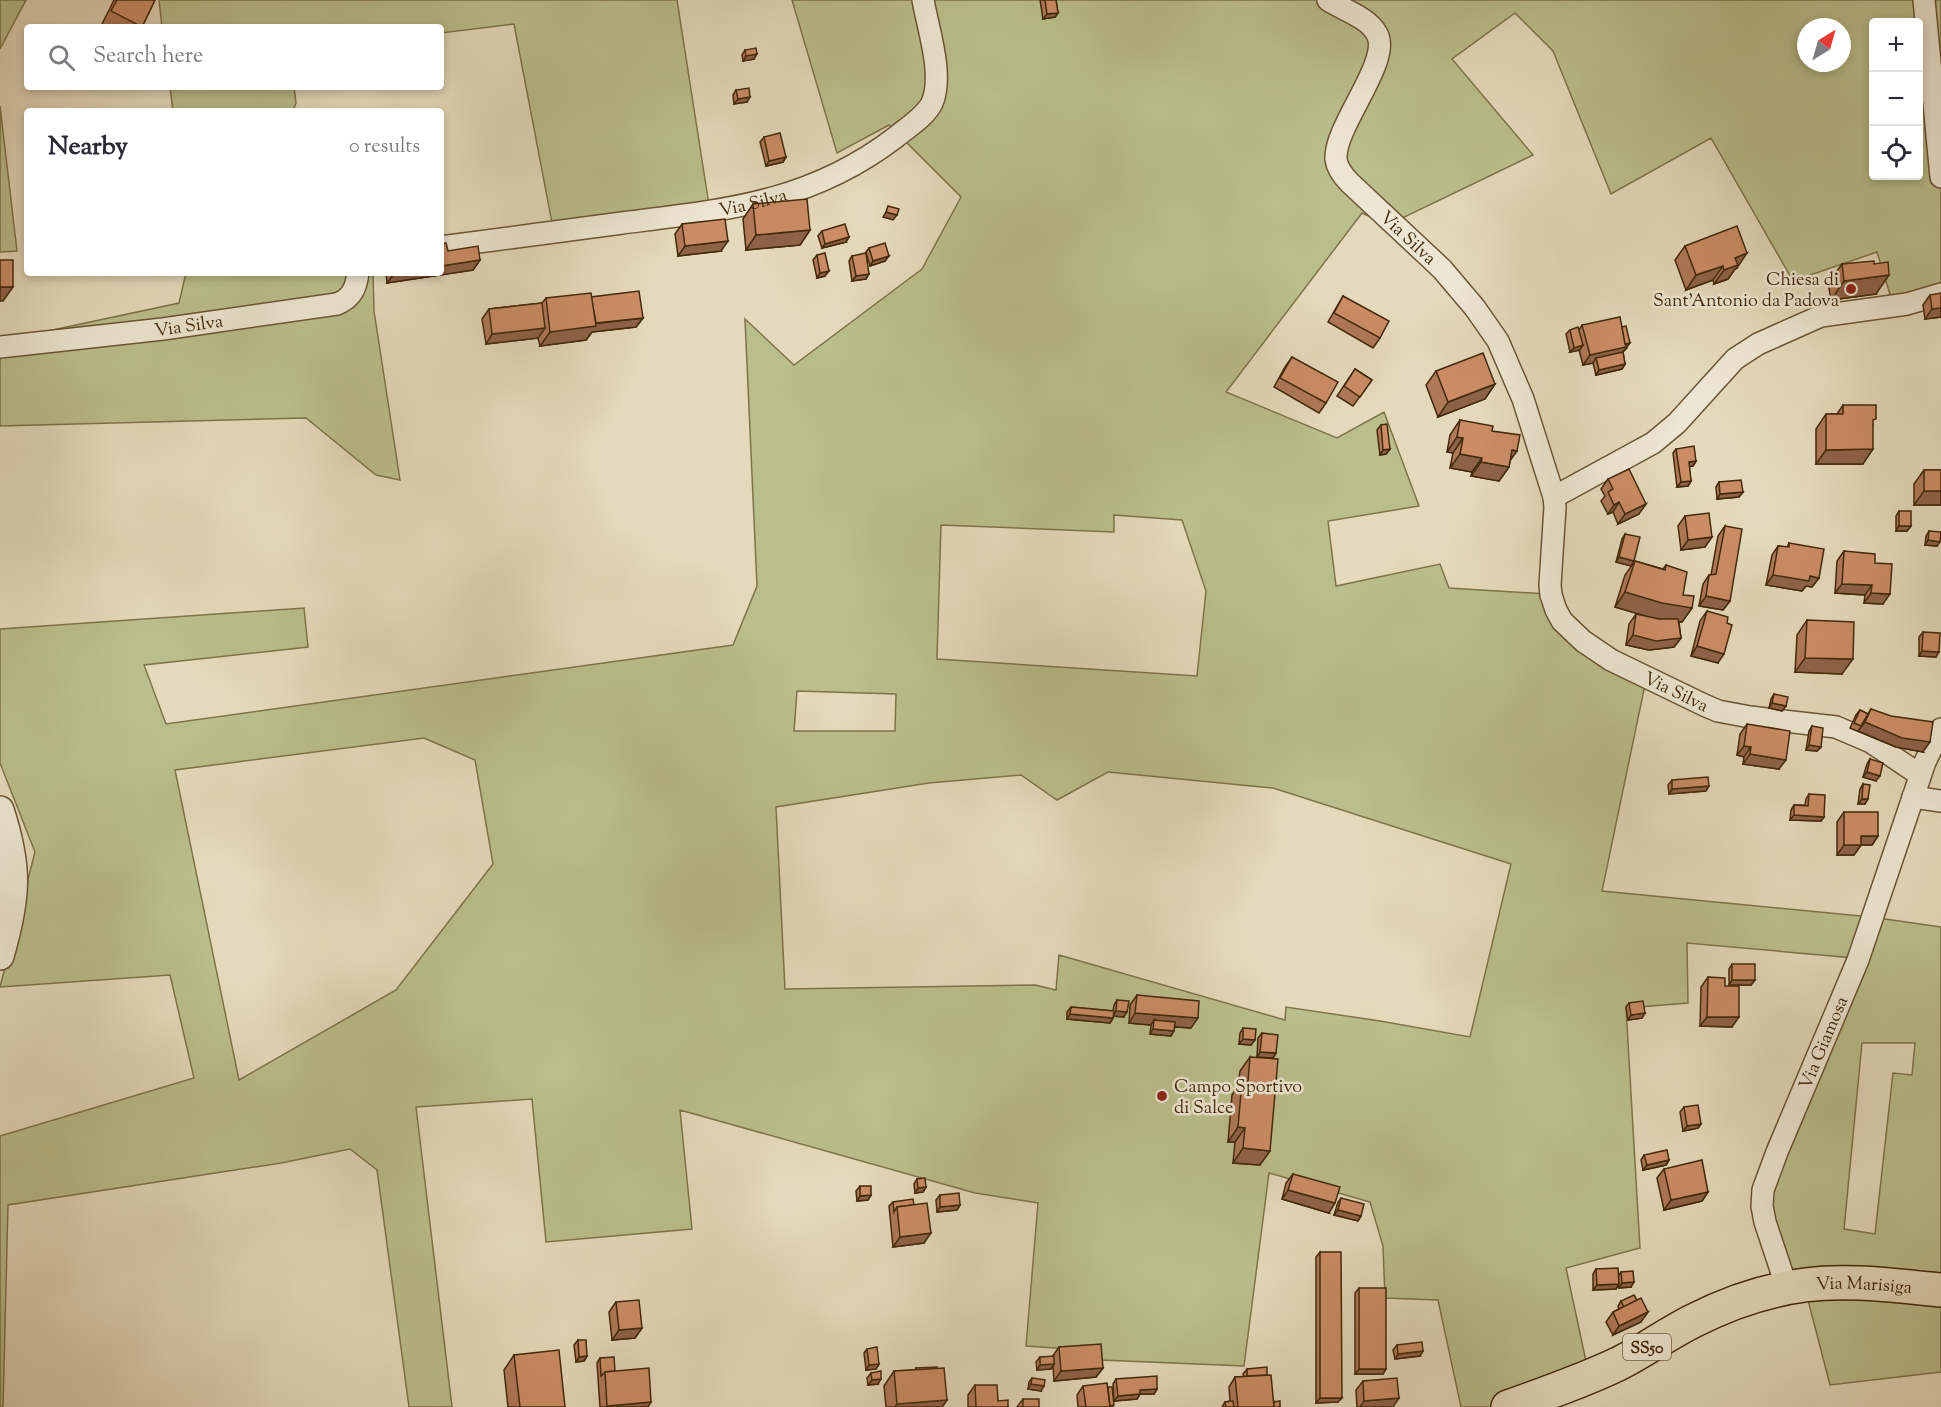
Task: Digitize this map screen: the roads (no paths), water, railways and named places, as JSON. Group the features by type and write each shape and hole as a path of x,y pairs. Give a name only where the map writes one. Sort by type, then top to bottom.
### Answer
{"main road":[{"name":"Via Marisiga","path":"1787,1288 1827,1282 1941,1290"},
{"name":"SS50","path":"1508,1407 1569,1385 1619,1363 1692,1321 1719,1309 1745,1299 1787,1288"}],"street":[{"name":"Via Silva","path":"444,247 716,211 777,197 837,175 893,138 924,113 932,102 937,78 923,0"},
{"name":"Via Silva","path":"1328,0 1365,21 1378,34 1380,41 1378,58 1338,148 1336,158 1338,166 1350,183 1442,269 1475,308 1506,356 1523,399 1554,496 1551,595 1562,621 1583,641 1611,660 1704,705 1718,711 1750,717 1836,727 1871,742 1920,776"},
{"path":"1924,0 1941,177"},
{"name":"Via Silva","path":"0,347 164,329 337,304 345,301 354,291 357,276"},
{"path":"1554,496 1659,439 1677,423 1723,371 1758,344 1821,316 1907,304 1941,294"},
{"name":"Via Giamosa","path":"1787,1288 1764,1222 1763,1191 1777,1152 1858,960 1920,776 1941,729"},
{"path":"1913,798 1941,801"},
{"path":"0,810 15,872 14,895 0,956"}],"place":[{"name":"Chiesa di Sant'Antonio da Padova","path":"1851,289"},
{"name":"Campo Sportivo di Salce","path":"1162,1096"}]}
